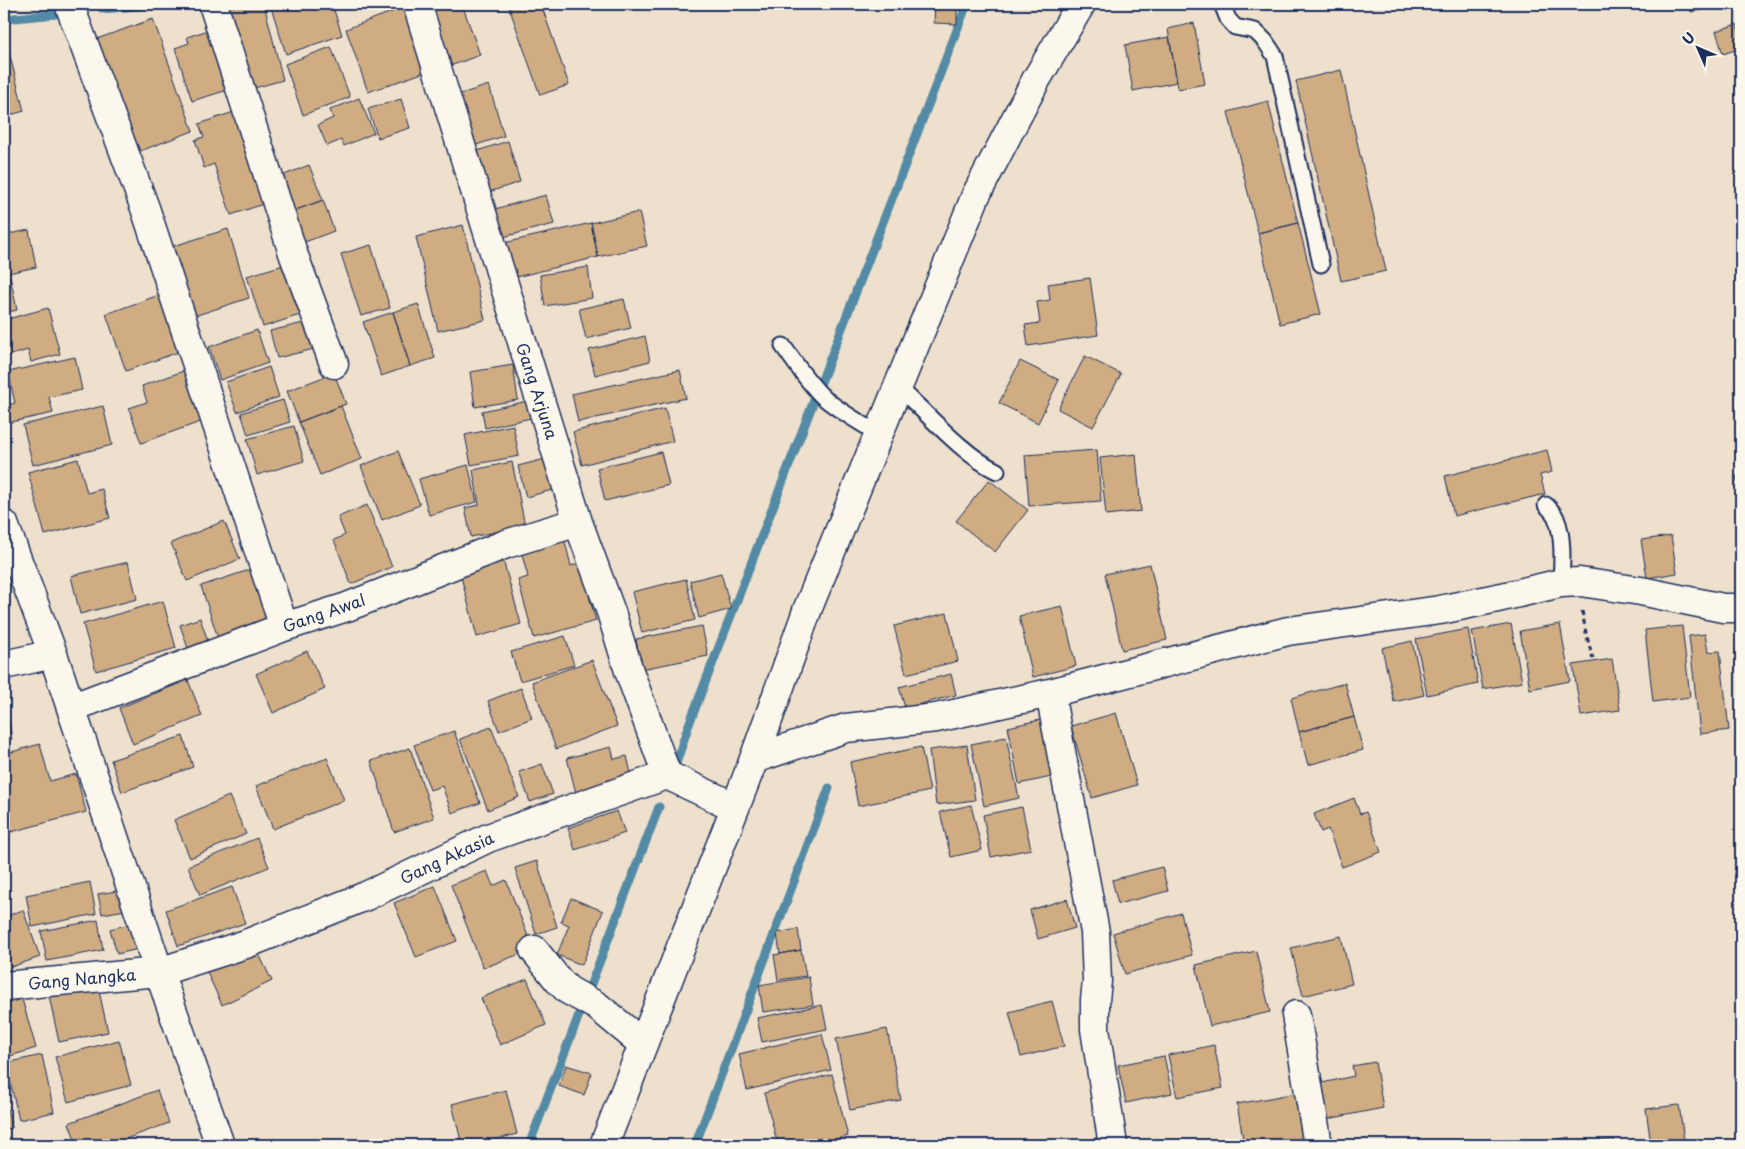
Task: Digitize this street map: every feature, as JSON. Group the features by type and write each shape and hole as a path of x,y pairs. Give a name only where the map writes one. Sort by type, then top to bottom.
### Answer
{"street":[{"path":"69,4 145,208 284,627"},
{"path":"213,4 294,256 334,364"},
{"name":"Gang Arjuna","path":"417,4 578,522 667,775"},
{"path":"604,1145 754,759 808,608 976,195 1036,80 1081,4"},
{"name":"Gang Awal","path":"72,708 284,627 347,607 506,544 578,522"},
{"path":"4,524 72,708 159,972 220,1145"},
{"path":"754,759 846,728 936,718 1050,693 1288,631 1440,610 1570,583 1641,591 1723,608 1741,608"},
{"path":"4,665 53,654"},
{"path":"1050,693 1095,932 1097,981 1094,1029 1113,1145"},
{"path":"667,775 735,807"},
{"name":"Gang Akasia","path":"159,972 246,944 366,896 488,838 667,775"},
{"path":"534,950 568,990 597,1006 643,1044"},
{"name":"Gang Nangka","path":"4,986 159,972"},
{"path":"1296,1015 1318,1145"}],"lane":[{"path":"1222,4 1228,19 1235,27 1255,31 1265,41 1275,56 1321,264"},
{"path":"783,346 807,380 824,397 843,412 879,434"},
{"path":"898,387 963,447 985,465 997,471"},
{"path":"1546,505 1556,516 1559,526 1562,559 1570,583"}],"path":[{"path":"1570,583 1593,659"}],"building":[{"path":"225,4 264,4 283,80 247,90"},
{"path":"270,4 332,4 342,35 286,54"},
{"path":"419,4 462,4 480,55 442,69"},
{"path":"518,4 541,4 569,85 540,95 509,7"},
{"path":"935,4 957,4 957,24 934,23"},
{"path":"1689,4 1728,4 1691,12"},
{"path":"405,7 428,71 368,92 346,29"},
{"path":"153,19 193,131 135,153 94,40"},
{"path":"1194,23 1205,84 1178,89 1168,29"},
{"path":"1737,24 1741,38 1741,48 1723,54 1716,31"},
{"path":"211,29 231,89 192,101 175,48 189,43 187,37"},
{"path":"1169,37 1177,82 1133,91 1125,45"},
{"path":"4,44 7,44 24,111 4,117"},
{"path":"331,47 350,97 303,115 285,64"},
{"path":"1341,70 1386,271 1341,281 1296,81"},
{"path":"489,85 504,136 467,148 451,97"},
{"path":"359,98 374,133 344,146 341,140 327,146 318,125 333,118 330,110"},
{"path":"401,99 410,128 378,138 368,109"},
{"path":"1268,101 1298,223 1258,233 1228,112"},
{"path":"245,108 275,200 231,215 214,164 204,168 195,140 204,137 199,124"},
{"path":"508,141 520,182 483,194 471,153"},
{"path":"309,165 323,200 285,214 272,180"},
{"path":"546,195 554,224 503,237 495,209"},
{"path":"323,200 334,231 297,245 285,214"},
{"path":"639,212 647,246 598,257 591,223"},
{"path":"591,223 598,257 512,278 504,243"},
{"path":"1298,223 1321,314 1280,324 1258,233"},
{"path":"463,225 485,320 438,331 416,237"},
{"path":"228,229 249,298 185,319 164,249"},
{"path":"29,230 36,267 4,274 4,235"},
{"path":"371,245 390,308 361,316 341,254"},
{"path":"290,263 306,313 263,327 247,276"},
{"path":"588,267 592,298 545,306 540,275"},
{"path":"10,276 17,310 4,313 4,277"},
{"path":"1090,278 1098,335 1028,346 1025,325 1040,323 1037,302 1050,300 1048,284"},
{"path":"162,294 181,351 126,371 106,314"},
{"path":"624,299 631,328 586,339 579,309"},
{"path":"418,304 435,358 410,366 393,312"},
{"path":"48,308 60,354 31,362 28,350 4,357 4,320"},
{"path":"393,312 410,366 381,376 363,322"},
{"path":"316,320 322,347 277,358 270,331"},
{"path":"257,330 268,363 220,380 209,347"},
{"path":"645,336 650,361 595,375 589,350"},
{"path":"1085,356 1121,374 1093,427 1058,409"},
{"path":"75,357 82,390 49,397 53,413 7,423 4,406 15,403 8,372"},
{"path":"1020,361 1059,380 1038,423 999,403"},
{"path":"513,365 518,400 475,407 470,372"},
{"path":"269,367 279,397 237,412 226,382"},
{"path":"189,369 206,420 141,443 129,408 147,402 142,386"},
{"path":"680,370 686,398 578,422 572,394"},
{"path":"334,373 346,404 299,422 287,391"},
{"path":"283,400 290,422 248,435 241,413"},
{"path":"528,401 531,418 485,428 482,411"},
{"path":"103,406 112,445 33,465 23,425"},
{"path":"341,406 362,459 320,475 299,422"},
{"path":"665,408 673,441 582,465 573,432"},
{"path":"513,425 519,456 471,465 465,435"},
{"path":"294,426 304,461 257,475 247,439"},
{"path":"1097,450 1101,501 1029,506 1025,455"},
{"path":"1547,450 1552,472 1540,475 1545,494 1454,516 1445,476"},
{"path":"398,451 420,505 382,520 361,466"},
{"path":"661,452 669,485 605,501 597,468"},
{"path":"1136,454 1141,511 1106,515 1100,458"},
{"path":"553,457 560,488 526,497 518,466"},
{"path":"78,459 87,493 102,489 110,518 45,535 28,472"},
{"path":"512,462 525,526 471,537 465,508 479,505 473,470"},
{"path":"468,465 477,502 429,515 419,479"},
{"path":"1741,475 1741,498 1740,498 1736,476"},
{"path":"989,480 1028,510 995,552 956,521"},
{"path":"367,505 392,567 351,584 334,540 345,535 338,517"},
{"path":"224,521 240,559 187,581 171,543"},
{"path":"1671,536 1677,573 1647,578 1641,540"},
{"path":"564,538 571,566 580,563 596,621 534,638 518,580 528,577 521,551"},
{"path":"503,560 521,624 477,637 460,573"},
{"path":"128,562 137,599 80,614 71,576"},
{"path":"1150,564 1167,640 1122,650 1105,574"},
{"path":"252,569 271,626 220,644 201,586"},
{"path":"721,573 731,609 699,618 690,581"},
{"path":"686,579 695,620 642,633 632,592"},
{"path":"163,601 176,648 96,671 83,624"},
{"path":"1062,606 1076,666 1033,677 1019,616"},
{"path":"947,613 958,661 906,674 894,626"},
{"path":"200,618 210,647 190,654 180,625"},
{"path":"1511,624 1522,682 1483,689 1472,631"},
{"path":"1560,624 1570,681 1530,689 1520,631"},
{"path":"702,626 708,656 641,669 636,639"},
{"path":"1682,626 1690,697 1653,702 1645,630"},
{"path":"1468,629 1478,684 1427,695 1416,639"},
{"path":"1705,634 1708,652 1720,651 1729,730 1700,734 1689,636"},
{"path":"565,636 574,665 520,681 511,652"},
{"path":"1412,641 1424,695 1394,702 1382,648"},
{"path":"307,651 325,689 273,713 256,674"},
{"path":"1612,659 1620,710 1581,716 1573,665"},
{"path":"592,660 617,726 556,749 532,682"},
{"path":"951,674 956,695 905,708 899,687"},
{"path":"188,680 202,716 133,744 119,708"},
{"path":"1345,683 1354,717 1299,732 1291,698"},
{"path":"521,688 532,718 499,731 488,701"},
{"path":"4,700 12,739 4,741"},
{"path":"1116,713 1137,785 1092,798 1071,726"},
{"path":"1354,717 1363,750 1308,765 1299,732"},
{"path":"1044,719 1056,776 1019,784 1008,727"},
{"path":"491,727 519,797 488,810 460,739"},
{"path":"454,731 480,803 452,813 442,786 430,790 414,745"},
{"path":"183,736 193,767 122,792 111,760"},
{"path":"1006,737 1019,798 984,806 971,744"},
{"path":"40,744 50,781 76,774 86,812 11,832 4,803 4,754"},
{"path":"967,745 975,800 936,805 929,750"},
{"path":"611,747 614,759 627,756 632,778 577,797 567,758"},
{"path":"921,747 930,791 858,806 850,762"},
{"path":"410,748 434,818 394,832 371,761"},
{"path":"327,758 344,800 273,829 256,786"},
{"path":"542,764 553,794 530,802 519,772"},
{"path":"229,796 246,834 190,858 174,820"},
{"path":"1354,798 1360,814 1366,812 1381,852 1342,867 1328,829 1321,832 1314,814"},
{"path":"971,805 982,850 951,857 940,812"},
{"path":"1022,807 1031,849 991,857 983,815"},
{"path":"617,811 625,833 575,850 568,828"},
{"path":"257,838 269,867 200,895 188,866"},
{"path":"537,861 557,927 536,934 515,868"},
{"path":"1162,867 1168,891 1118,904 1112,880"},
{"path":"487,871 493,886 506,880 533,949 483,968 451,885"},
{"path":"90,882 96,914 32,927 26,895"},
{"path":"435,886 457,941 416,957 394,903"},
{"path":"232,887 245,923 178,946 166,910"},
{"path":"122,890 126,910 102,914 98,894"},
{"path":"571,898 603,911 582,965 557,955 569,925 561,922"},
{"path":"1067,899 1075,928 1038,939 1030,910"},
{"path":"23,910 40,957 11,967 4,945 4,917"},
{"path":"1181,913 1192,955 1125,974 1113,933"},
{"path":"98,920 103,950 47,961 41,931"},
{"path":"141,921 147,947 117,954 110,929"},
{"path":"798,929 801,950 780,954 777,933"},
{"path":"1341,936 1352,984 1303,996 1291,948"},
{"path":"255,946 272,981 222,1005 206,970"},
{"path":"801,950 806,976 778,980 774,955"},
{"path":"1256,951 1270,1012 1210,1026 1196,965"},
{"path":"809,977 813,1005 763,1012 759,985"},
{"path":"527,979 546,1025 500,1045 481,998"},
{"path":"98,986 108,1032 59,1042 49,996"},
{"path":"22,999 36,1048 4,1058 4,1004"},
{"path":"1052,1001 1064,1046 1021,1057 1009,1012"},
{"path":"822,1005 827,1029 762,1042 757,1018"},
{"path":"887,1029 901,1100 850,1110 836,1039"},
{"path":"822,1034 831,1070 747,1090 739,1054"},
{"path":"119,1040 131,1085 68,1102 55,1057"},
{"path":"1214,1045 1223,1088 1177,1097 1168,1055"},
{"path":"42,1055 54,1112 19,1120 6,1063"},
{"path":"1164,1056 1172,1093 1126,1103 1118,1065"},
{"path":"1375,1062 1383,1108 1328,1119 1322,1083 1354,1076 1352,1066"},
{"path":"566,1065 592,1073 584,1095 559,1086"},
{"path":"832,1074 848,1136 813,1145 778,1145 764,1093"},
{"path":"157,1090 169,1123 109,1145 77,1145 69,1123"},
{"path":"506,1090 517,1134 475,1145 462,1145 452,1104"},
{"path":"1302,1092 1310,1137 1265,1145 1244,1145 1237,1104"},
{"path":"4,1097 12,1128 4,1130"},
{"path":"1679,1105 1684,1140 1651,1145 1646,1109"},
{"path":"1570,1137 1571,1145 1530,1145"},
{"path":"1096,1138 1098,1145 1074,1145"},
{"path":"199,1139 201,1145 184,1145"},
{"path":"1614,1139 1615,1145 1579,1145 1579,1144"}],"waterway":[{"path":"103,9 158,4"},
{"path":"676,763 688,727 967,4"},
{"path":"4,19 56,14"},
{"path":"695,1145 829,788"},
{"path":"529,1145 659,807"}]}
